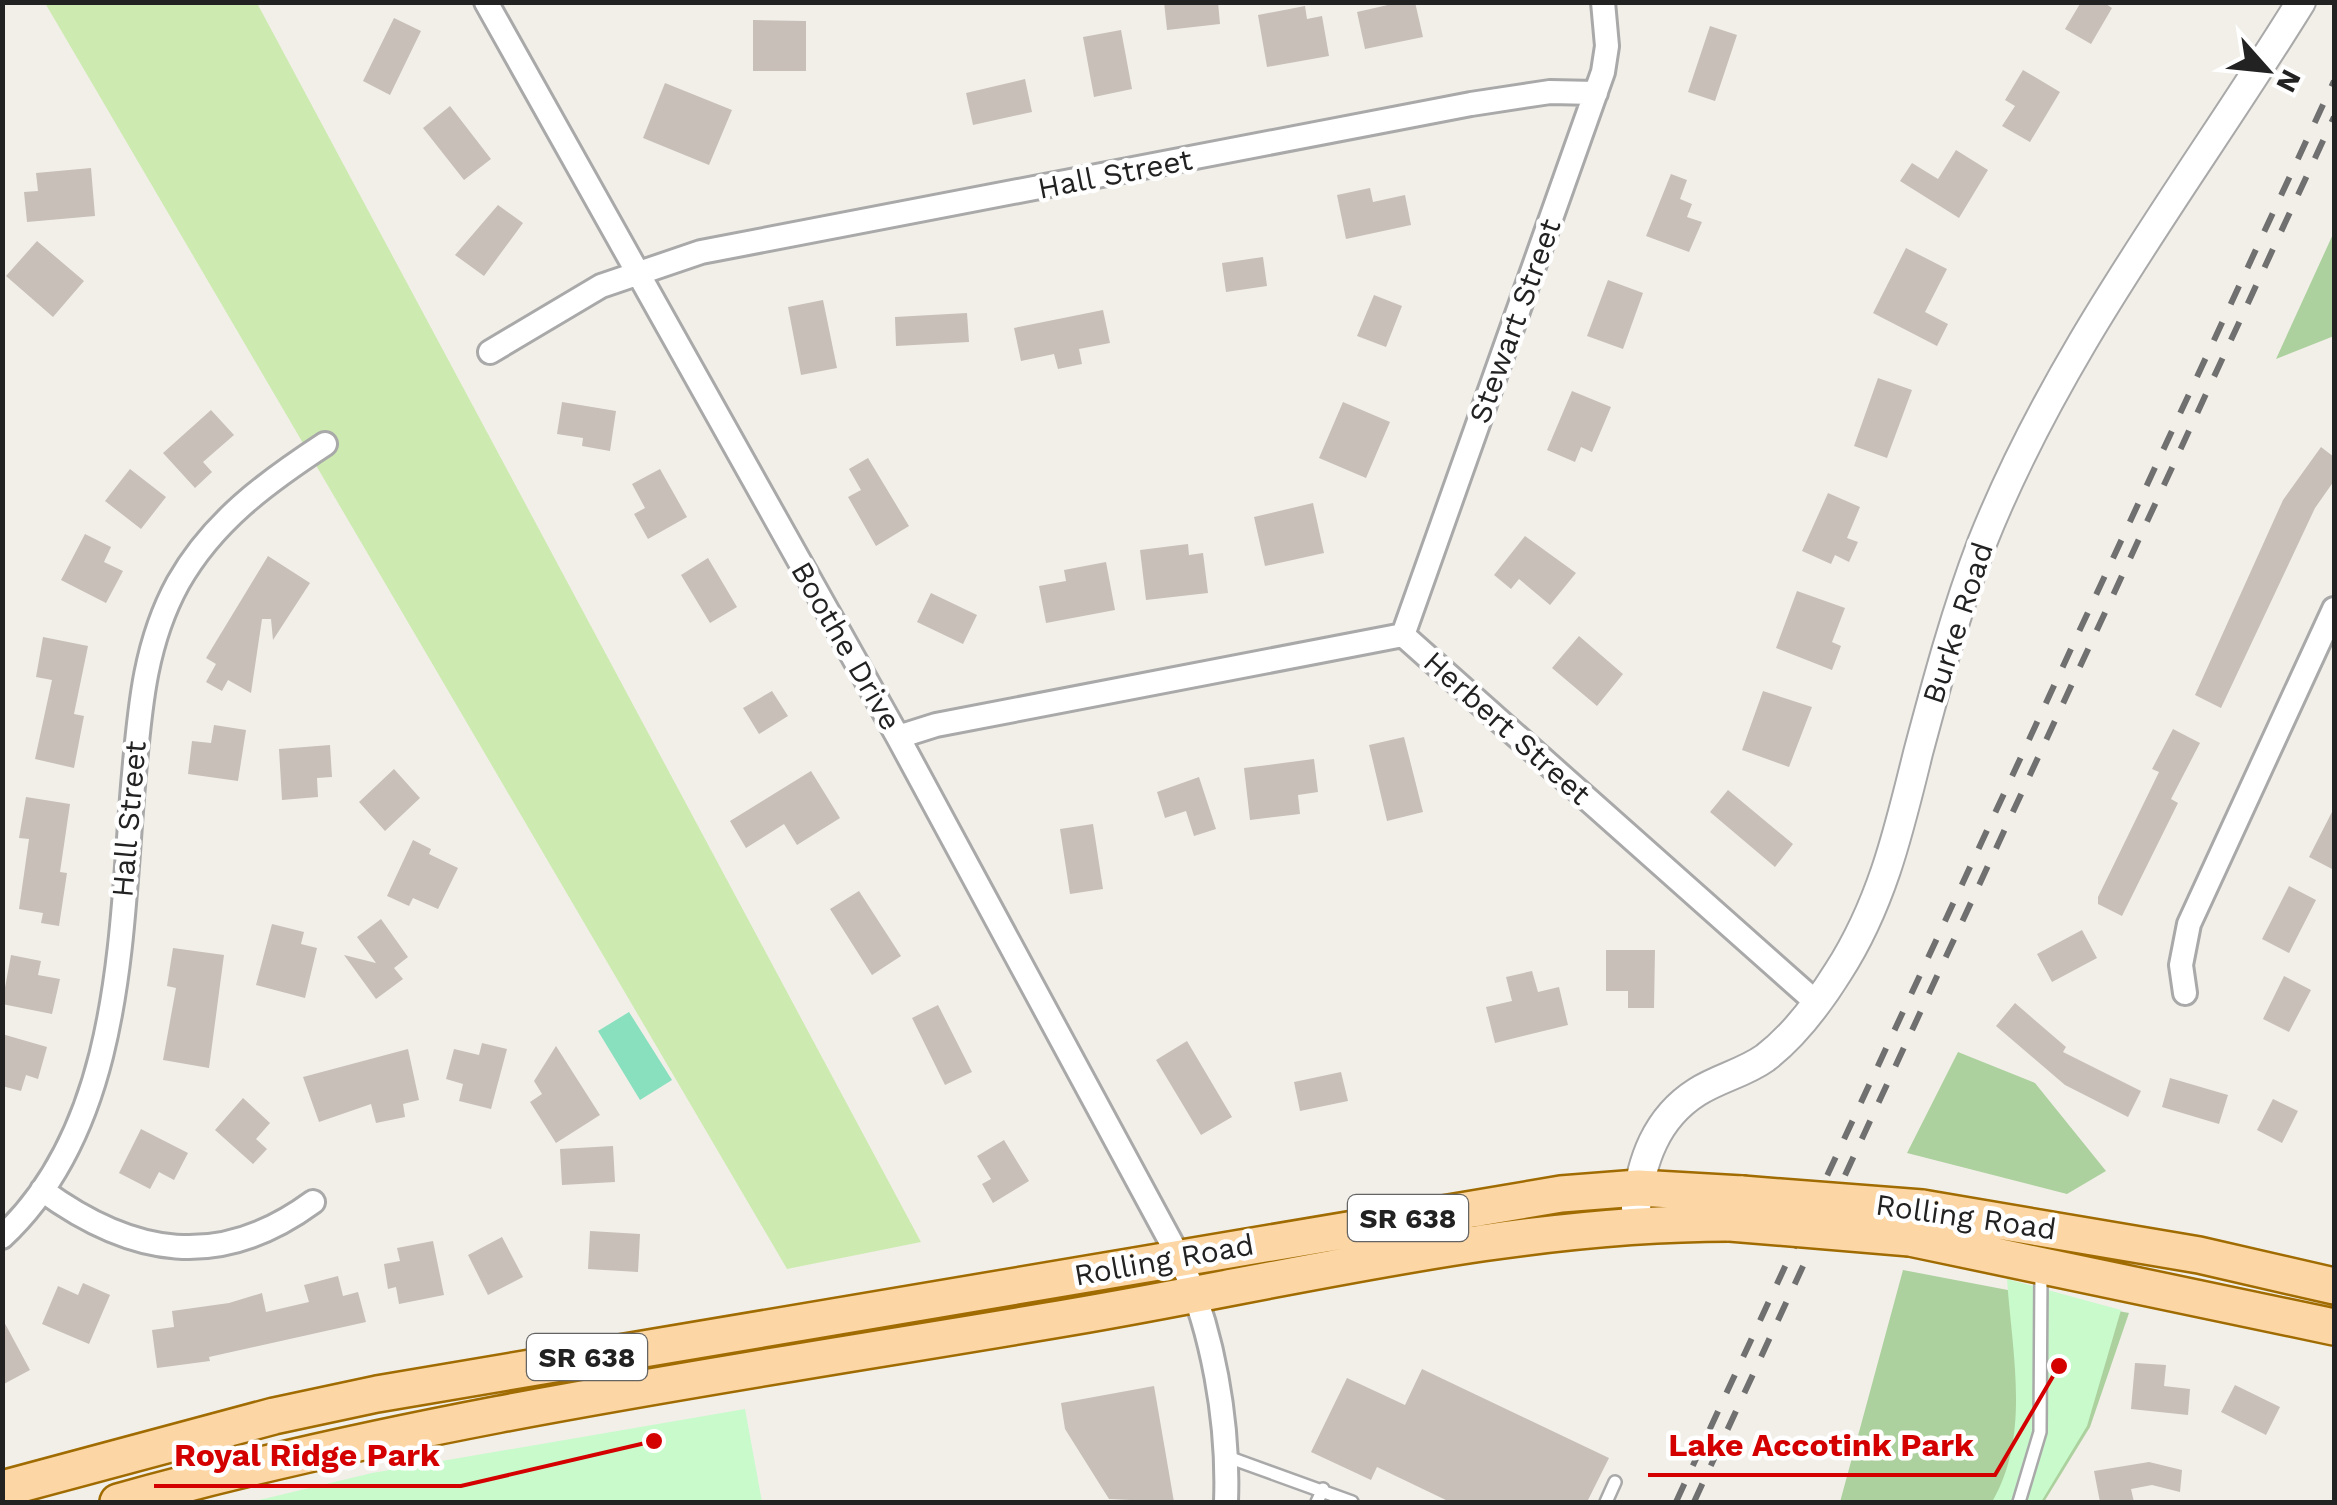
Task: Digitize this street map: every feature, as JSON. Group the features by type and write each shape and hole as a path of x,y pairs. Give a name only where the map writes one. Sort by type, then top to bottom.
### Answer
{"main road":[{"name":"Rolling Road","path":"2,1488 274,1416 377,1394 1560,1194 1638,1188 1736,1209 1916,1223 2200,1255 2334,1286"},
{"name":"Rolling Road","path":"118,1502 386,1438 1452,1249 1736,1209"},
{"name":"Rolling Road","path":"1916,1223 2040,1262 2334,1326"},
{"path":"2227,1302 2334,1345"}],"street":[{"name":"Boothe Drive","path":"486,2 898,737 1179,1257 1196,1294 1226,1456 1226,1502"},
{"name":"Stewart Street","path":"1403,635 1596,93 1607,46 1603,2"},
{"name":"Burke Road","path":"1634,1224 1638,1188 1650,1148 1672,1111 1699,1091 1766,1056 1818,1004 1855,946 1881,892 1955,621 2012,474 2132,260 2301,2"},
{"name":"Hall Street","path":"490,352 601,286 701,252 1470,104 1550,92 1596,93"},
{"name":"Hall Street","path":"2,1238 42,1190 76,1128 102,1057 140,709 159,624 186,571 233,512 261,486 325,444"},
{"path":"2185,993 2181,965 2188,924 2334,609"},
{"name":"Herbert Street","path":"898,737 936,725 1403,635 1818,1004"},
{"path":"42,1190 99,1227 160,1247 209,1246 256,1236 278,1228 313,1202"}],"lane":[{"path":"2020,1502 2034,1460 2042,1406 2040,1262"},
{"path":"1226,1456 1323,1488 1352,1502"},
{"path":"1606,1502 1616,1482"},
{"path":"1316,1502 1323,1488"}],"green space":[{"path":"45,3 257,3 921,1242 787,1269"},
{"path":"2334,232 2334,336 2276,359"},
{"path":"629,1012 672,1080 640,1100 598,1031"},
{"path":"1958,1052 2035,1083 2106,1171 2067,1194 1907,1153"},
{"path":"1903,1270 2129,1313 2090,1427 2044,1502 1840,1502"},
{"path":"2007,1279 2121,1310 2087,1426 2041,1502 1992,1502 2004,1477 2015,1422 2015,1365"},
{"path":"745,1409 762,1502 251,1502 372,1473"}],"building":[{"path":"1164,2 1218,2 1220,24 1167,30"},
{"path":"1415,2 1423,37 1365,49 1357,12"},
{"path":"2081,2 2103,2 2112,8 2091,44 2065,29"},
{"path":"1305,6 1307,19 1322,16 1329,56 1267,67 1258,15"},
{"path":"394,18 421,31 390,95 363,81"},
{"path":"753,20 806,21 806,71 753,71"},
{"path":"1710,26 1737,35 1715,101 1688,92"},
{"path":"1121,30 1132,89 1094,97 1083,37"},
{"path":"2023,70 2060,92 2030,142 2002,126 2015,106 2005,100"},
{"path":"1025,79 1032,112 973,125 966,93"},
{"path":"665,83 732,110 709,165 643,138"},
{"path":"450,106 491,159 464,180 423,128"},
{"path":"1956,150 1988,170 1959,218 1900,181 1912,163 1938,179"},
{"path":"91,168 95,216 27,222 24,192 38,191 36,173"},
{"path":"1671,174 1687,180 1680,199 1692,204 1687,217 1702,222 1689,252 1646,236"},
{"path":"1370,188 1373,202 1405,195 1411,225 1346,239 1337,195"},
{"path":"498,205 523,223 484,276 455,255"},
{"path":"37,241 84,281 53,317 6,276"},
{"path":"1906,248 1947,269 1925,312 1948,324 1937,346 1873,313"},
{"path":"1263,257 1267,286 1226,292 1222,263"},
{"path":"1608,280 1643,293 1623,349 1587,336"},
{"path":"1374,295 1402,306 1386,347 1357,336"},
{"path":"823,300 837,368 801,375 788,307"},
{"path":"1103,310 1110,343 1079,349 1082,364 1058,369 1054,354 1021,361 1014,328"},
{"path":"967,313 969,342 896,346 895,317"},
{"path":"1878,378 1912,390 1887,458 1854,446"},
{"path":"1572,391 1611,407 1592,452 1581,447 1575,462 1547,450"},
{"path":"562,402 616,411 610,451 582,446 583,438 557,434"},
{"path":"1343,402 1390,422 1366,478 1319,458"},
{"path":"211,410 234,435 203,462 212,472 195,488 163,453"},
{"path":"2321,447 2334,457 2334,481 2315,508 2221,708 2195,695 2283,500"},
{"path":"868,458 909,526 876,546 848,497 861,490 849,469"},
{"path":"130,469 166,497 141,529 105,501"},
{"path":"660,469 687,517 648,539 634,514 645,508 632,484"},
{"path":"1828,493 1860,507 1847,538 1858,542 1849,562 1835,555 1831,564 1802,551"},
{"path":"1313,503 1324,553 1265,566 1254,517"},
{"path":"85,534 111,547 104,562 123,571 106,603 61,580"},
{"path":"1525,536 1576,573 1550,605 1519,579 1511,589 1494,575"},
{"path":"1188,544 1189,555 1203,553 1208,593 1146,600 1140,550"},
{"path":"268,556 310,583 273,640 271,619 262,619 251,693 228,680 222,691 206,682 216,664 206,658"},
{"path":"708,558 737,607 710,623 681,575"},
{"path":"1106,562 1115,610 1046,623 1039,586 1066,581 1064,570"},
{"path":"1797,591 1845,608 1832,642 1841,646 1832,670 1776,648"},
{"path":"931,593 977,615 963,644 917,622"},
{"path":"1579,636 1623,674 1597,706 1552,668"},
{"path":"43,637 88,646 74,714 84,716 74,768 35,759 52,680 36,677"},
{"path":"772,691 788,716 759,734 743,708"},
{"path":"1763,691 1812,707 1789,767 1742,750"},
{"path":"214,725 246,730 238,781 188,774 192,741 211,743"},
{"path":"2173,729 2200,743 2171,799 2178,803 2122,916 2098,904 2098,897 2159,772 2152,769"},
{"path":"1404,737 1423,812 1387,821 1369,745"},
{"path":"330,745 332,777 317,778 318,797 282,800 279,749"},
{"path":"1314,759 1318,792 1298,795 1300,814 1250,820 1244,768"},
{"path":"394,769 420,798 385,831 359,802"},
{"path":"811,771 840,818 797,845 784,824 746,848 730,821"},
{"path":"1199,777 1216,829 1194,836 1186,811 1165,818 1157,792"},
{"path":"1728,790 1793,844 1775,867 1710,812"},
{"path":"26,797 70,804 60,872 67,873 59,926 41,923 43,913 19,909 29,839 19,838"},
{"path":"2334,808 2334,870 2309,857"},
{"path":"1093,824 1103,889 1070,894 1060,829"},
{"path":"413,840 431,849 429,854 458,868 438,909 413,898 409,906 387,896"},
{"path":"2289,886 2316,900 2289,953 2262,939"},
{"path":"859,891 901,956 872,975 830,909"},
{"path":"381,919 408,957 394,968 403,979 376,999 344,955 376,963 357,937"},
{"path":"272,924 304,932 301,944 317,948 305,998 256,985"},
{"path":"2082,930 2097,958 2052,982 2037,954"},
{"path":"173,948 224,955 209,1068 163,1060 176,988 167,986"},
{"path":"1606,950 1655,950 1654,1008 1628,1008 1628,991 1606,991"},
{"path":"11,955 41,961 38,975 60,979 52,1014 2,1004"},
{"path":"1532,971 1538,992 1559,987 1568,1025 1495,1043 1486,1007 1512,1001 1506,977"},
{"path":"2284,976 2311,990 2289,1032 2263,1019"},
{"path":"2015,1003 2066,1047 2063,1052 2141,1091 2128,1117 2065,1085 1996,1026"},
{"path":"938,1005 972,1072 945,1085 912,1018"},
{"path":"2,1034 47,1047 38,1079 26,1075 21,1091 2,1086"},
{"path":"1187,1041 1232,1117 1201,1135 1156,1060"},
{"path":"482,1043 507,1049 491,1109 459,1101 463,1084 446,1079 454,1049 479,1055"},
{"path":"556,1046 600,1115 556,1143 530,1102 542,1094 534,1081"},
{"path":"408,1049 419,1100 403,1104 405,1117 376,1123 371,1104 319,1122 303,1077"},
{"path":"1341,1072 1348,1101 1300,1111 1294,1082"},
{"path":"2170,1078 2228,1095 2219,1124 2162,1107"},
{"path":"243,1098 270,1123 256,1139 267,1149 253,1164 215,1130"},
{"path":"2273,1099 2298,1111 2282,1143 2257,1130"},
{"path":"141,1129 188,1153 174,1180 159,1172 150,1189 119,1173"},
{"path":"1004,1140 1029,1181 993,1203 982,1184 991,1179 977,1156"},
{"path":"613,1146 615,1182 562,1185 560,1149"},
{"path":"590,1231 640,1234 638,1272 588,1269"},
{"path":"502,1237 523,1277 488,1295 468,1255"},
{"path":"433,1241 444,1295 399,1304 396,1287 388,1289 384,1264 400,1261 397,1248"},
{"path":"338,1276 343,1296 358,1292 366,1322 209,1357 210,1361 157,1368 152,1330 174,1327 172,1311 229,1303 262,1293 266,1312 309,1302 304,1285"},
{"path":"83,1283 110,1295 89,1344 42,1324 58,1286 78,1295"},
{"path":"2,1318 30,1370 2,1385"},
{"path":"2135,1363 2166,1365 2164,1386 2190,1389 2188,1415 2131,1409"},
{"path":"1422,1369 1609,1458 1587,1502 1450,1502 1377,1467 1371,1480 1311,1452 1347,1378 1405,1405"},
{"path":"2235,1385 2280,1407 2266,1435 2221,1412"},
{"path":"1154,1386 1174,1502 1109,1499 1065,1429 1061,1403"},
{"path":"2149,1462 2182,1470 2180,1492 2152,1485 2131,1489 2134,1502 2100,1502 2094,1471"}],"railway":[{"path":"1676,1502 2334,81"},
{"path":"1694,1502 2334,117"}],"place":[{"name":"Lake Accotink Park","path":"2059,1366"},
{"name":"Royal Ridge Park","path":"654,1441"}]}
